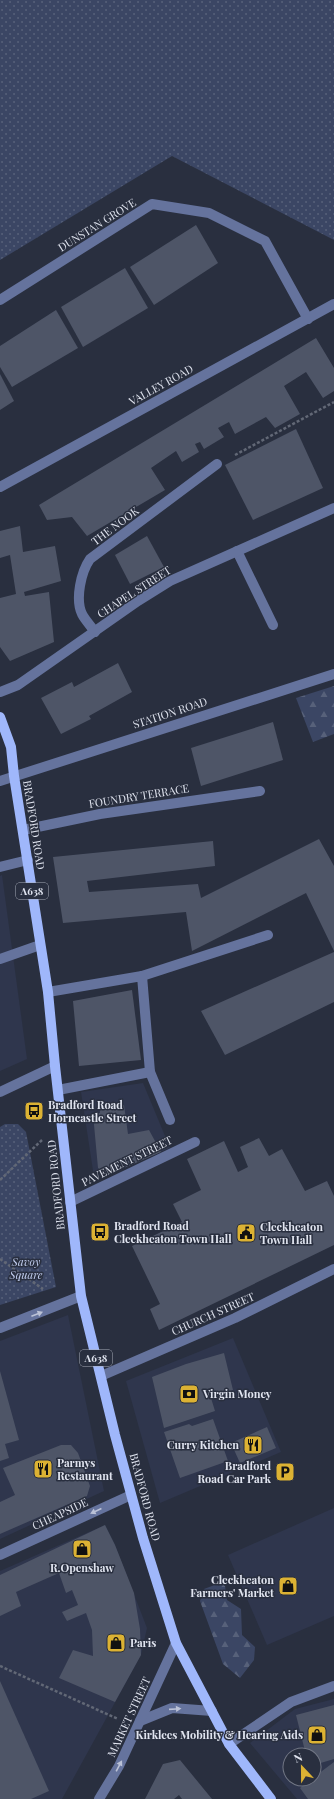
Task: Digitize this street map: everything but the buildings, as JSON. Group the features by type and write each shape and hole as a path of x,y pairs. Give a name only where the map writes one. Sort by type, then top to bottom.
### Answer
{"main road":[{"name":"BRADFORD ROAD","path":"0,717 12,747 14,776 48,992 81,1296 131,1495 176,1643"},
{"name":"A638","path":"176,1643 230,1744 271,1799"}],"street":[{"name":"DUNSTAN GROVE","path":"0,300 152,204 209,213 265,241 308,319"},
{"name":"VALLEY ROAD","path":"0,487 308,319 332,309"},
{"name":"THE NOOK","path":"95,632 82,613 80,605 84,567 90,559 217,464"},
{"name":"CHAPEL STREET","path":"0,692 18,685 138,601 170,582 334,508"},
{"path":"237,551 273,625"},
{"name":"STATION ROAD","path":"0,781 334,674"},
{"name":"FOUNDRY TERRACE","path":"23,830 100,814 260,791"},
{"path":"0,867 28,860"},
{"path":"48,992 142,976 268,935"},
{"path":"0,959 40,945"},
{"path":"142,976 150,1072 170,1120"},
{"path":"0,1092 55,1066"},
{"path":"58,1090 150,1072"},
{"name":"PAVEMENT STREET","path":"70,1202 195,1142"},
{"name":"CHURCH STREET","path":"101,1376 235,1318 334,1270"},
{"path":"0,1328 81,1296"},
{"name":"CHEAPSIDE","path":"0,1555 131,1495"},
{"name":"MARKET STREET","path":"99,1799 119,1766 176,1643"},
{"path":"230,1744 291,1702 334,1686"},
{"path":"138,1725 172,1708 212,1711"}],"path":[{"path":"217,464 334,402"},
{"path":"0,1180 61,1121"},
{"path":"0,1259 64,1304"},
{"path":"0,1666 138,1725"}],"shaded area":[{"path":"2,875 27,1059 0,1071 0,876"},
{"path":"143,1083 170,1148 108,1175 94,1177 81,1092"},
{"path":"68,1315 104,1491 0,1539 0,1341"},
{"path":"233,1338 281,1452 160,1503 126,1381"},
{"name":"Cleckheaton Farmers' Market","path":"334,1508 334,1616 267,1645 228,1555"},
{"path":"105,1525 115,1545 147,1628 141,1655 62,1799 0,1799 0,1571"},
{"path":"334,1699 334,1799 297,1799 287,1787 322,1787 322,1747 282,1747 282,1781 250,1743 295,1709"}],"green space":[{"path":"0,0 334,0 334,240 172,156 0,260"},
{"path":"334,686 334,734 313,742 296,698"},
{"name":"Savoy Square","path":"5,1124 18,1124 26,1132 56,1287 0,1305 0,1127"},
{"path":"220,1583 225,1586 227,1600 241,1609 242,1635 255,1647 254,1660 240,1678 223,1664 200,1601 204,1589"}],"place":[{"name":"Bradford Road Horncastle Street","path":"34,1111"},
{"name":"Bradford Road Cleckheaton Town Hall","path":"100,1232"},
{"name":"Cleckheaton Town Hall","path":"246,1233"},
{"name":"Virgin Money","path":"189,1394"},
{"name":"Curry Kitchen","path":"253,1445"},
{"name":"Parmys Restaurant","path":"43,1469"},
{"name":"Bradford Road Car Park","path":"285,1472"},
{"name":"R.Openshaw","path":"82,1549"},
{"name":"Cleckheaton Farmers' Market","path":"288,1586"},
{"name":"Paris","path":"116,1643"},
{"name":"Kirklees Mobility & Hearing Aids","path":"317,1735"}]}
